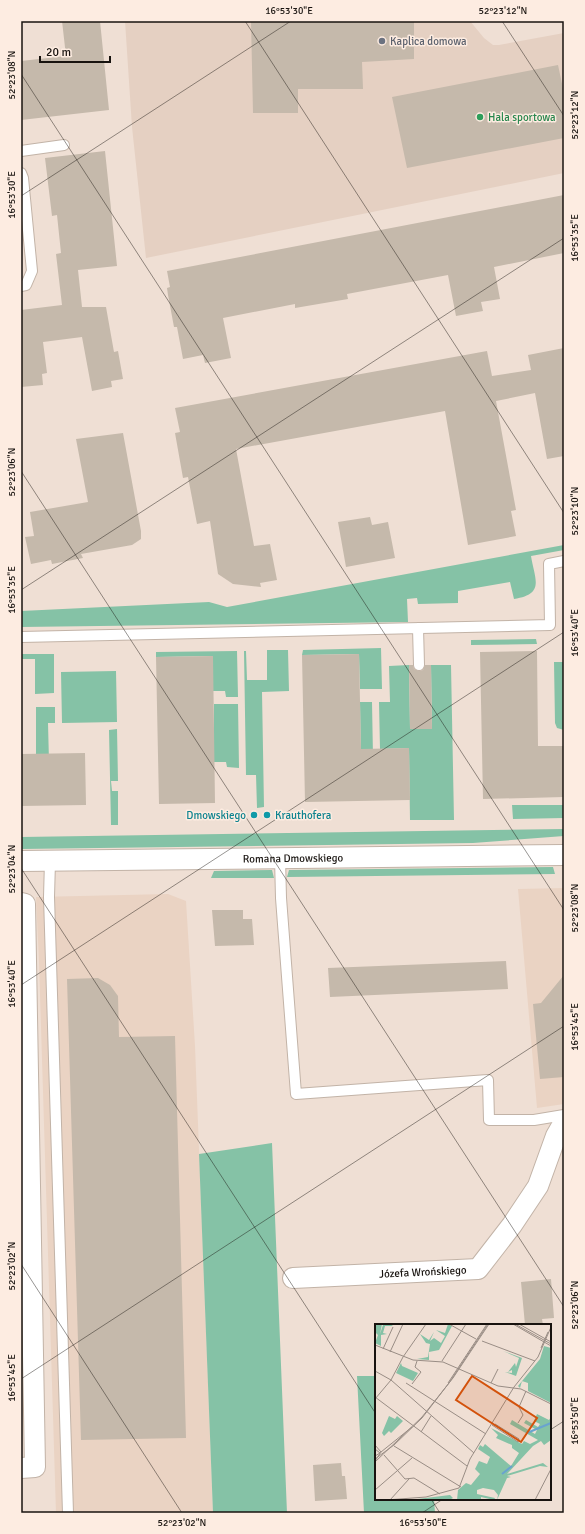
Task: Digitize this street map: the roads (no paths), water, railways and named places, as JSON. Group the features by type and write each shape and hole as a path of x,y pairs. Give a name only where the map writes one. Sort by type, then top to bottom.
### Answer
{"street":[{"name":"Romana Dmowskiego","path":"21,861 564,855"},
{"path":"21,903 25,904 35,1467 21,1468"},
{"name":"Józefa Wrońskiego","path":"293,1278 478,1269 512,1225 538,1186 556,1136 564,1122"}],"lane":[{"path":"21,151 64,145"},
{"path":"21,173 23,178 32,272 26,285 21,286"},
{"path":"21,637 550,625 549,564 564,561"},
{"path":"418,628 419,665"},
{"path":"280,858 281,898 296,1094 488,1080 489,1120 534,1120 564,1115"},
{"path":"50,861 49,905 68,1513"}],"place":[{"name":"Kaplica domowa","path":"382,41"},
{"name":"Hala sportowa","path":"480,117"},
{"name":"Dmowskiego","path":"254,815"},
{"name":"Krauthofera","path":"267,815"}]}
